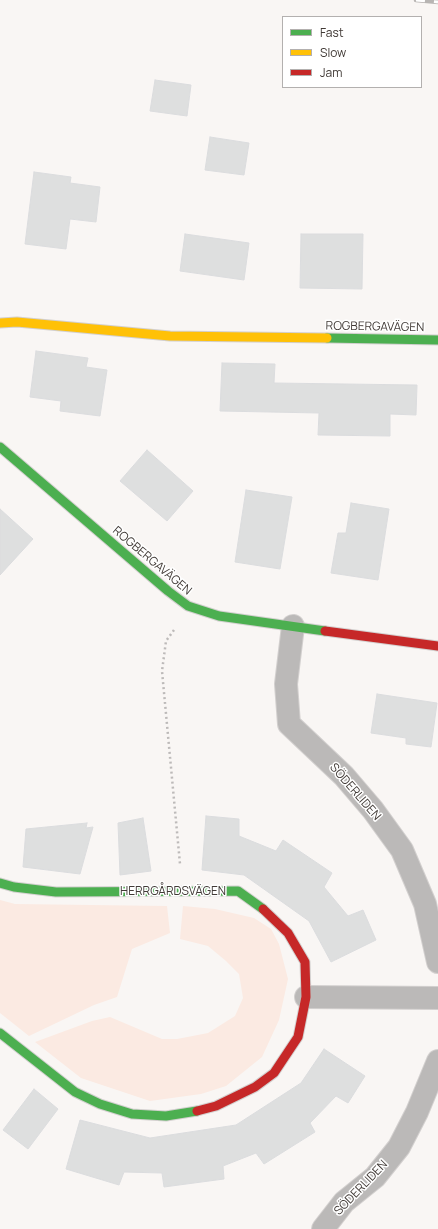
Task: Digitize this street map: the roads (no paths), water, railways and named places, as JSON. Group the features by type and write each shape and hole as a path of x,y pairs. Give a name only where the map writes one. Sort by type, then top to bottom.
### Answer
{"street":[{"name":"ROGBERGAVÄGEN","path":"0,323 17,322 170,336 438,340"},
{"name":"ROGBERGAVÄGEN","path":"0,447 188,606 219,616 438,646"},
{"name":"SÖDERLIDEN","path":"293,626 286,684 289,724 344,776 373,810 402,850 425,904 438,962"},
{"name":"HERRGÅRDSVÄGEN","path":"0,883 14,887 56,892 238,891 266,911 288,933 305,962 306,997 298,1038 274,1073 254,1087 221,1104 197,1111 166,1116 132,1114 100,1104 75,1092 0,1033"},
{"path":"306,997 438,998"},
{"name":"SÖDERLIDEN","path":"323,1229 344,1202 375,1177 399,1147 417,1112 438,1061"}],"railway":[{"path":"416,0 438,2"}]}
